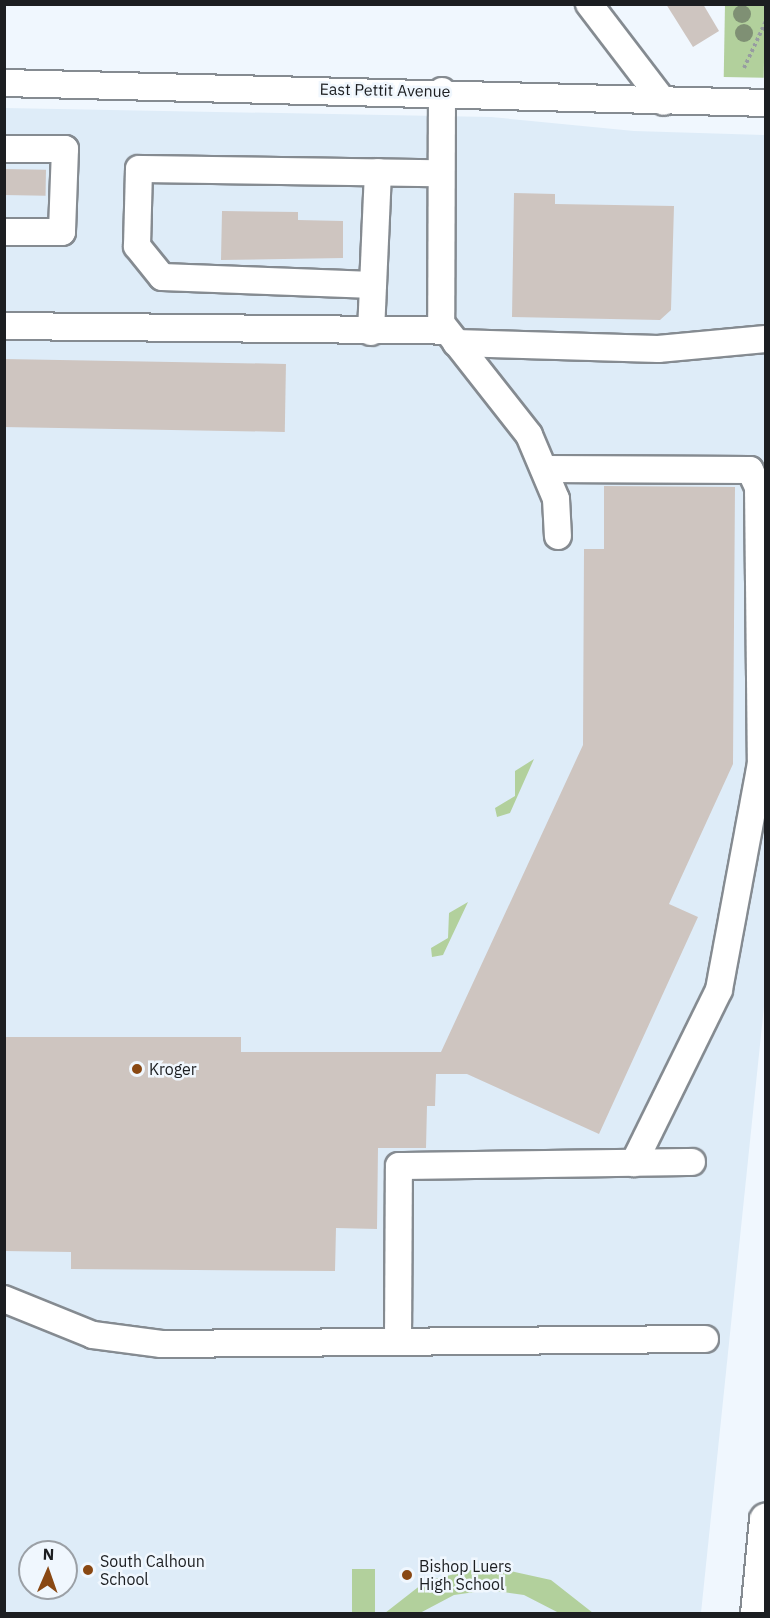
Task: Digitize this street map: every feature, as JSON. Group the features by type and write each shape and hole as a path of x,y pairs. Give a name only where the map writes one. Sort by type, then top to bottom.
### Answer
{"highway":[{"path":"757,1614 765,1519"}],"street":[{"path":"589,4 664,102"},
{"name":"East Pettit Avenue","path":"4,83 442,91 664,102 765,103"},
{"path":"442,91 438,312 451,337 511,409 546,469 556,499 558,536"},
{"path":"4,149 65,149 62,232 4,232"},
{"path":"373,285 162,277 137,246 139,169 440,173"},
{"path":"371,332 378,172"},
{"path":"4,326 371,332 658,349 765,339"},
{"path":"546,469 750,470 758,487 761,763 719,990 634,1163"},
{"path":"398,1342 399,1166 692,1162"},
{"path":"4,1299 93,1335 124,1341 398,1342 705,1339"}],"path":[{"path":"744,68 765,21"}],"shaded area":[{"path":"5,108 491,117 634,131 765,135 766,987 701,1613 5,1614"}],"green space":[{"path":"725,4 765,5 764,78 724,77"},
{"path":"534,759 510,813 497,817 495,808 515,796 515,771"},
{"path":"468,902 443,955 432,957 431,948 448,938 449,913"},
{"path":"488,1566 551,1580 593,1613 559,1613 524,1595 489,1590 454,1595 420,1613 385,1613 426,1581"},
{"path":"352,1569 375,1569 375,1613 352,1613"}],"building":[{"path":"666,4 703,4 719,31 693,47"},
{"path":"4,169 46,170 46,196 4,195"},
{"path":"514,193 555,194 555,204 674,206 671,310 660,320 512,317"},
{"path":"222,211 298,212 298,220 343,221 343,258 221,260"},
{"path":"4,359 286,364 285,432 4,427"},
{"path":"604,486 735,487 733,764 669,904 698,917 599,1134 467,1074 436,1074 435,1106 427,1106 426,1148 378,1148 377,1229 336,1228 335,1271 71,1269 71,1252 4,1251 4,1037 241,1037 241,1052 441,1052 583,745 584,549 604,549"}],"place":[{"name":"Kroger","path":"137,1069"},
{"name":"South Calhoun School","path":"88,1570"},
{"name":"Bishop Luers High School","path":"407,1575"}]}
